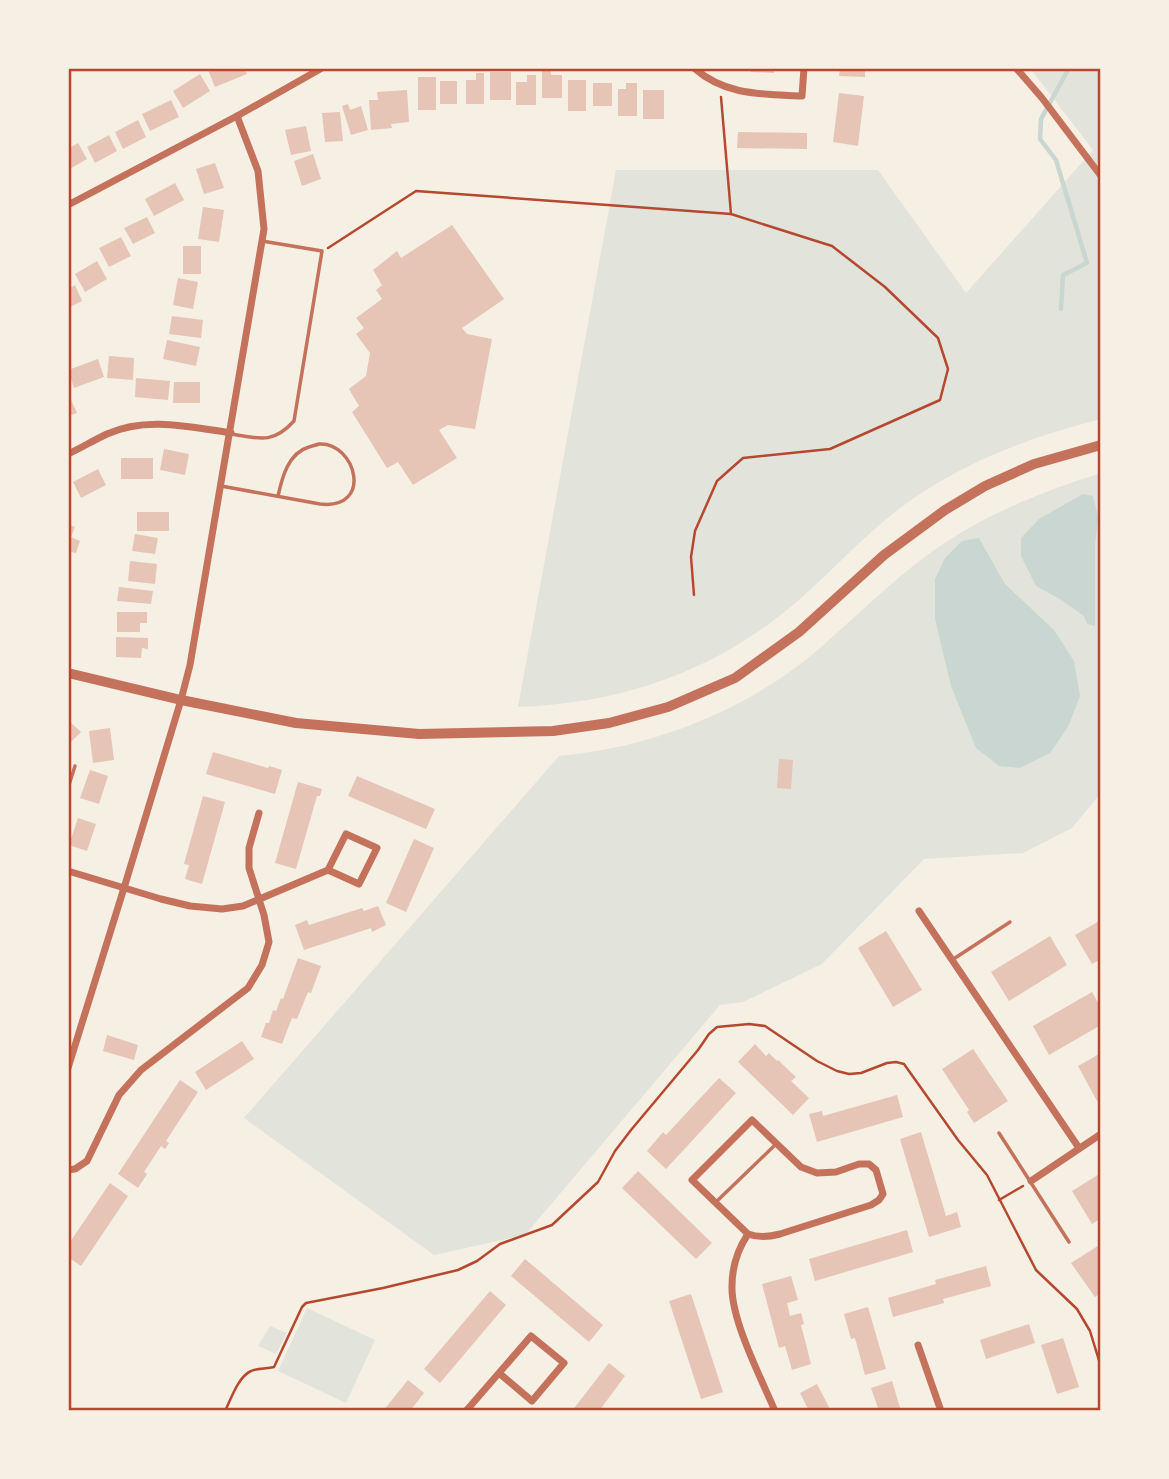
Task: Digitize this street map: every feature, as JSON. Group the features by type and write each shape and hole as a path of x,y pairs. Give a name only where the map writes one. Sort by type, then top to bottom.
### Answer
{"street":[{"path":"68,205 322,68"},
{"path":"694,68 710,81 737,91 802,96 804,68"},
{"path":"1016,68 1101,176"},
{"path":"68,1068 72,1040 124,888 190,665 264,229 258,171 237,116"},
{"path":"68,454 108,433 135,426 162,423 230,433"},
{"path":"68,673 181,700 296,723 419,734 553,732 609,723 668,706 735,678 799,632 884,555 945,510 985,486 1034,464 1101,445"},
{"path":"68,1170 88,1161 119,1096 141,1070 248,988 262,965 269,942 264,915 249,868 249,848 259,813"},
{"path":"68,871 190,906 222,909 243,906 328,870 346,834 377,848 359,884 328,870"},
{"path":"919,911 1079,1148"},
{"path":"752,1120 776,1143 800,1167 817,1173 836,1172 859,1164 869,1164 876,1170 883,1194 871,1205 780,1234 755,1237 748,1234 692,1180 752,1120"},
{"path":"1031,1181 1101,1134"},
{"path":"748,1234 739,1247 731,1287 735,1311 775,1411"},
{"path":"466,1411 531,1336 564,1363 532,1401 499,1373"},
{"path":"918,1345 940,1411"}],"lane":[{"path":"230,433 266,439 284,432 294,421 322,251 262,241"},
{"path":"221,485 278,496 334,505 348,499 354,486 353,471 345,456 333,446 319,444 302,449 288,464 278,496"},
{"path":"68,788 75,766"},
{"path":"952,960 1010,922"},
{"path":"999,1133 1069,1242"},
{"path":"716,1202 776,1143"}],"path":[{"path":"720,86 731,215"},
{"path":"322,251 416,191 731,215 832,246 885,287 938,338 948,369 940,400 830,449 743,458 717,481 695,531 691,557 694,595"},
{"path":"225,1411 244,1375 253,1369 274,1367 306,1303 458,1270 477,1261 499,1244 552,1225 598,1181 615,1151 709,1034 718,1027 749,1024 765,1026 817,1061 837,1071 862,1073 887,1063 904,1064 958,1140 987,1175 1036,1270 1077,1309 1090,1331 1101,1367"},
{"path":"999,1200 1031,1181"}],"shaded area":[{"path":"1030,68 1101,68 1101,419 1000,452 929,488 879,525 800,599 769,624 703,663 633,690 558,704 518,707 616,170 878,170 966,293 1093,150"},
{"path":"1101,473 1101,793 1072,828 1023,853 924,859 822,964 743,1002 720,1005 525,1235 434,1255 244,1118 559,756 626,745 691,725 722,712 781,678 808,658 900,576 953,538 1014,505"},
{"path":"1083,494 1093,496 1098,517 1095,545 1095,626 1087,624 1084,616 1036,586 1021,556 1021,538 1039,519"},
{"path":"979,538 1005,584 1054,630 1074,661 1080,696 1068,727 1050,753 1020,768 999,766 976,748 951,686 935,619 935,579 945,558 962,541"},
{"path":"307,1308 375,1340 346,1403 278,1371"},
{"path":"270,1326 287,1333 276,1354 258,1346"}],"building":[{"path":"244,68 247,74 215,87 208,70"},
{"path":"751,68 775,68 774,73 751,72"},
{"path":"840,68 865,68 865,77 839,76"},
{"path":"542,71 551,71 551,75 562,75 562,98 542,98"},
{"path":"490,72 511,72 511,100 490,100"},
{"path":"476,73 484,73 484,104 466,104 466,80 476,80"},
{"path":"200,74 210,91 183,108 173,91"},
{"path":"527,75 536,75 536,105 516,105 516,82 527,82"},
{"path":"418,77 436,77 436,110 418,110"},
{"path":"568,80 586,80 586,111 568,111"},
{"path":"440,81 457,81 457,104 440,104"},
{"path":"593,83 612,83 612,106 593,106"},
{"path":"626,83 637,83 637,116 618,116 618,89 626,89"},
{"path":"407,90 409,122 391,124 392,128 371,130 369,100 378,100 377,92"},
{"path":"643,90 664,90 664,119 643,119"},
{"path":"839,93 864,96 858,146 833,142"},
{"path":"171,100 179,117 150,131 142,114"},
{"path":"348,104 350,110 361,106 368,130 351,135 342,106"},
{"path":"340,112 343,141 325,142 322,113"},
{"path":"138,120 146,137 123,149 115,132"},
{"path":"306,126 311,151 291,155 285,130"},
{"path":"738,132 807,133 807,149 737,148"},
{"path":"109,135 117,151 95,163 87,147"},
{"path":"78,143 87,159 68,170 68,149"},
{"path":"313,154 321,179 302,186 294,161"},
{"path":"215,163 224,188 204,194 196,169"},
{"path":"175,183 184,200 154,216 145,199"},
{"path":"203,207 224,210 219,242 198,239"},
{"path":"147,217 155,233 133,244 124,228"},
{"path":"452,225 504,299 462,328 467,334 492,339 475,429 448,425 439,430 457,458 413,485 398,462 387,468 352,412 359,406 349,389 366,376 370,353 356,334 364,328 356,318 382,299 376,290 382,285 373,270 397,251 401,258"},
{"path":"121,237 131,256 109,267 99,248"},
{"path":"183,246 201,246 201,274 183,274"},
{"path":"97,261 107,279 85,292 75,274"},
{"path":"178,278 198,282 193,309 173,305"},
{"path":"75,285 82,301 68,308 68,289"},
{"path":"172,316 203,320 201,338 169,334"},
{"path":"167,340 200,347 196,366 163,359"},
{"path":"109,356 134,358 133,380 107,378"},
{"path":"98,359 104,377 74,388 68,370"},
{"path":"136,378 170,381 168,400 135,397"},
{"path":"174,382 200,382 200,403 173,403"},
{"path":"68,393 77,413 68,416"},
{"path":"164,449 189,454 185,475 160,470"},
{"path":"121,458 153,458 153,479 121,479"},
{"path":"98,469 106,485 81,498 73,482"},
{"path":"137,512 169,512 169,531 137,531"},
{"path":"68,524 75,527 71,537 80,541 76,553 68,551"},
{"path":"135,534 158,538 155,554 132,551"},
{"path":"130,561 157,564 155,584 128,581"},
{"path":"119,587 153,591 151,604 117,601"},
{"path":"117,612 147,612 147,623 140,623 140,632 117,632"},
{"path":"116,637 148,638 148,649 142,648 141,658 116,657"},
{"path":"68,720 81,732 68,745"},
{"path":"110,728 114,760 93,763 89,731"},
{"path":"213,752 282,770 275,794 206,774"},
{"path":"779,759 793,760 791,789 777,788"},
{"path":"90,770 108,776 99,804 80,798"},
{"path":"357,776 435,809 426,829 348,796"},
{"path":"298,782 322,789 320,796 317,796 296,869 275,863"},
{"path":"203,796 225,802 202,884 185,879 189,865 184,864"},
{"path":"78,818 96,824 87,851 69,845"},
{"path":"414,839 434,848 406,912 386,903"},
{"path":"378,906 386,925 372,932 371,928 304,950 295,925 307,920 309,925 362,908 364,911"},
{"path":"1101,920 1101,959 1092,964 1075,935"},
{"path":"886,931 922,990 893,1007 858,948"},
{"path":"1050,936 1067,965 1009,1001 991,972"},
{"path":"298,958 321,966 311,993 308,992 297,1019 292,1018 282,1044 261,1037 273,1010 276,1011 281,998 283,999"},
{"path":"1092,992 1101,1008 1101,1025 1049,1055 1033,1026"},
{"path":"107,1035 138,1045 134,1060 103,1051"},
{"path":"242,1041 254,1059 206,1090 195,1072"},
{"path":"755,1044 766,1056 769,1053 796,1077 791,1081 809,1098 793,1115 738,1062"},
{"path":"973,1049 1008,1101 974,1123 967,1112 969,1110 942,1069"},
{"path":"1101,1053 1101,1099 1097,1101 1078,1066"},
{"path":"719,1078 736,1093 666,1169 647,1151 663,1132 666,1135"},
{"path":"180,1080 198,1092 166,1141 169,1143 165,1149 161,1146 144,1172 147,1174 138,1188 118,1174"},
{"path":"897,1095 903,1117 817,1142 809,1114 822,1111 823,1116"},
{"path":"921,1132 946,1216 957,1212 961,1227 929,1237 900,1139"},
{"path":"638,1171 712,1243 696,1259 622,1188"},
{"path":"1101,1173 1101,1218 1092,1224 1072,1191"},
{"path":"110,1183 128,1196 81,1266 68,1257 68,1245"},
{"path":"907,1230 913,1252 815,1281 809,1259"},
{"path":"1101,1244 1101,1293 1095,1297 1071,1263"},
{"path":"525,1259 603,1325 589,1342 511,1276"},
{"path":"986,1266 991,1286 893,1317 888,1298 936,1284 935,1280"},
{"path":"791,1276 798,1300 787,1303 790,1316 801,1313 804,1324 801,1325 811,1364 792,1370 785,1346 779,1348 762,1284"},
{"path":"490,1291 506,1305 440,1383 424,1369"},
{"path":"691,1294 723,1392 701,1399 669,1301"},
{"path":"868,1307 886,1369 865,1375 855,1338 851,1339 844,1314"},
{"path":"1029,1324 1035,1343 986,1359 980,1340"},
{"path":"1063,1338 1079,1387 1057,1394 1041,1345"},
{"path":"609,1363 625,1376 599,1411 572,1411"},
{"path":"408,1380 424,1393 410,1411 383,1411"},
{"path":"892,1381 901,1411 879,1411 871,1388"},
{"path":"817,1384 829,1411 809,1411 800,1393"}],"waterway":[{"path":"1061,309 1063,275 1087,263 1056,160 1040,139 1041,119 1069,68"}]}
